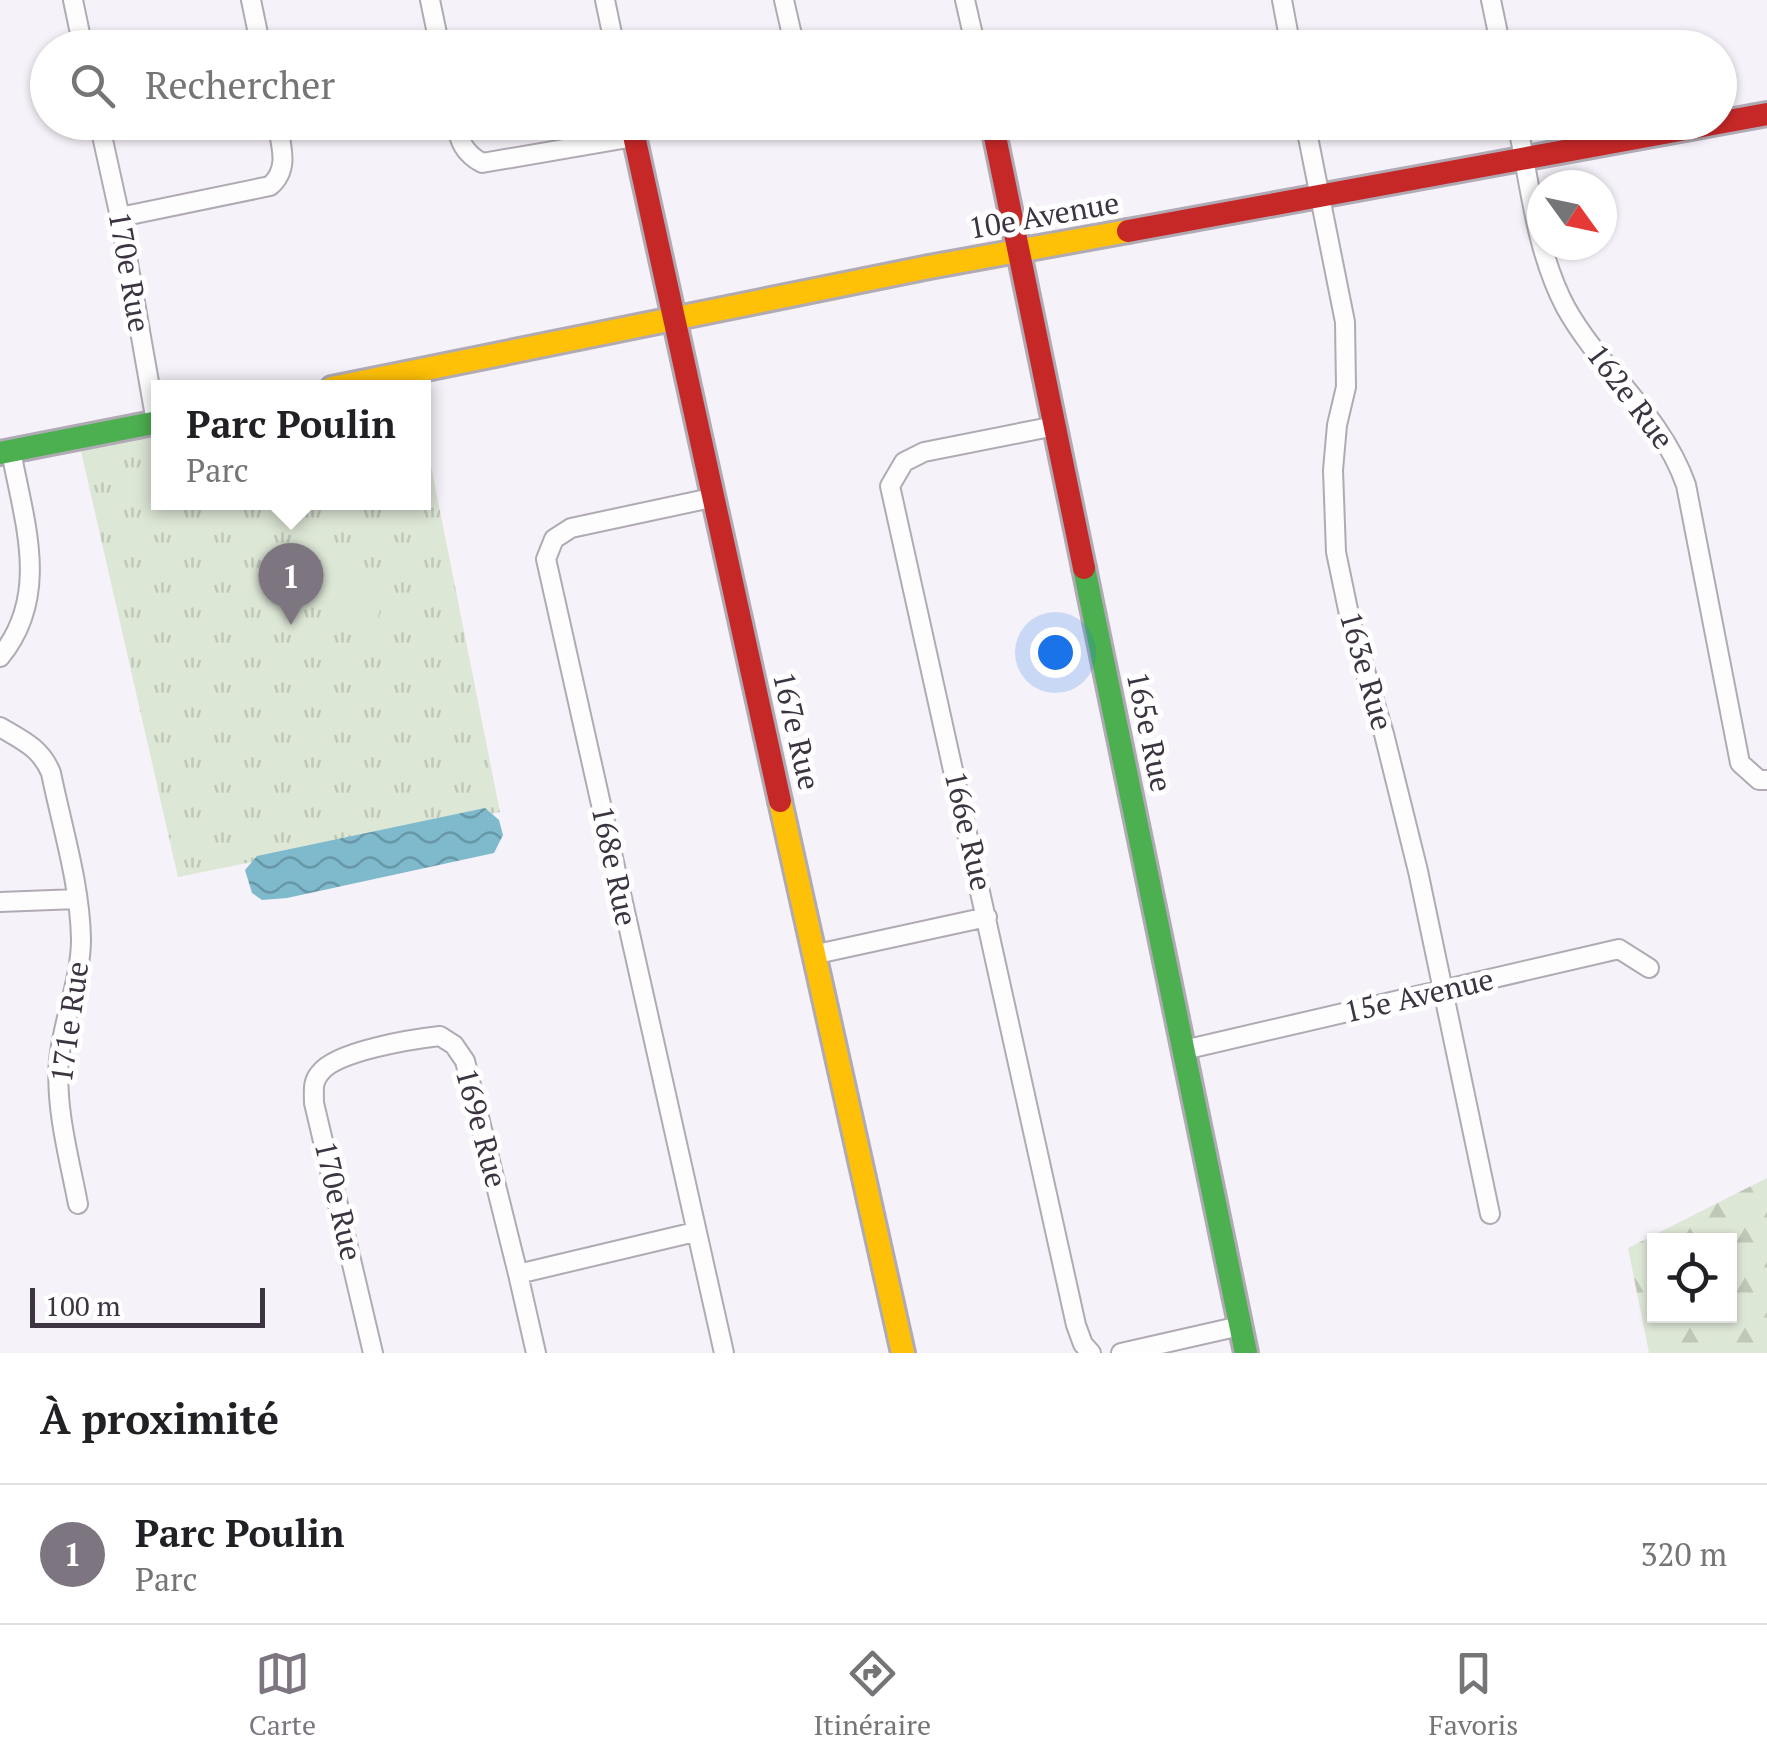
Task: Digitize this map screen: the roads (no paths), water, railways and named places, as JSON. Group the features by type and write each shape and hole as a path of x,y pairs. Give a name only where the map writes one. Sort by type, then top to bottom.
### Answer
{"street":[{"path":"72,0 79,30"},
{"path":"252,0 258,30"},
{"path":"430,0 436,30"},
{"path":"605,0 611,30"},
{"path":"784,0 791,30"},
{"path":"964,0 972,30"},
{"path":"1282,0 1288,30"},
{"path":"1491,0 1497,30"},
{"name":"10e Avenue","path":"1737,119 1767,114"},
{"name":"170e Rue","path":"104,140 151,389"},
{"path":"120,217 270,186 280,177 283,166 279,140"},
{"path":"460,140 471,157 482,163 587,140"},
{"name":"167e Rue","path":"634,140 711,498 817,954 902,1353"},
{"name":"165e Rue","path":"996,140 1246,1353"},
{"name":"163e Rue","path":"1308,140 1345,322 1346,386 1333,470 1336,552 1351,624 1414,854 1490,1214"},
{"name":"162e Rue","path":"1520,140 1544,255 1566,308 1597,354 1665,438 1676,459 1686,485 1740,763 1759,780 1767,780"},
{"name":"10e Avenue","path":"372,380 929,267 1623,140"},
{"path":"0,657 22,624 32,570 6,452 151,423"},
{"name":"166e Rue","path":"1055,426 924,452 904,462 890,486 1076,1326 1083,1344 1092,1353"},
{"name":"168e Rue","path":"711,498 571,528 554,539 546,560 724,1353"},
{"name":"171e Rue","path":"0,727 46,759 77,899 81,940 58,1088 78,1204"},
{"path":"0,902 77,899"},
{"path":"817,954 987,917"},
{"name":"15e Avenue","path":"1184,1050 1619,950 1649,968"},
{"name":"169e Rue","path":"337,1059 440,1036 454,1045 465,1060 536,1353"},
{"name":"170e Rue","path":"337,1059 322,1070 314,1084 314,1103 373,1353"},
{"path":"518,1274 695,1232"},
{"path":"1120,1353 1240,1326"}],"water":[{"path":"485,808 499,820 503,835 494,853 287,898 262,900 252,893 245,870 257,856"}],"place":[{"name":"Parc Poulin","path":"291,625"}]}
